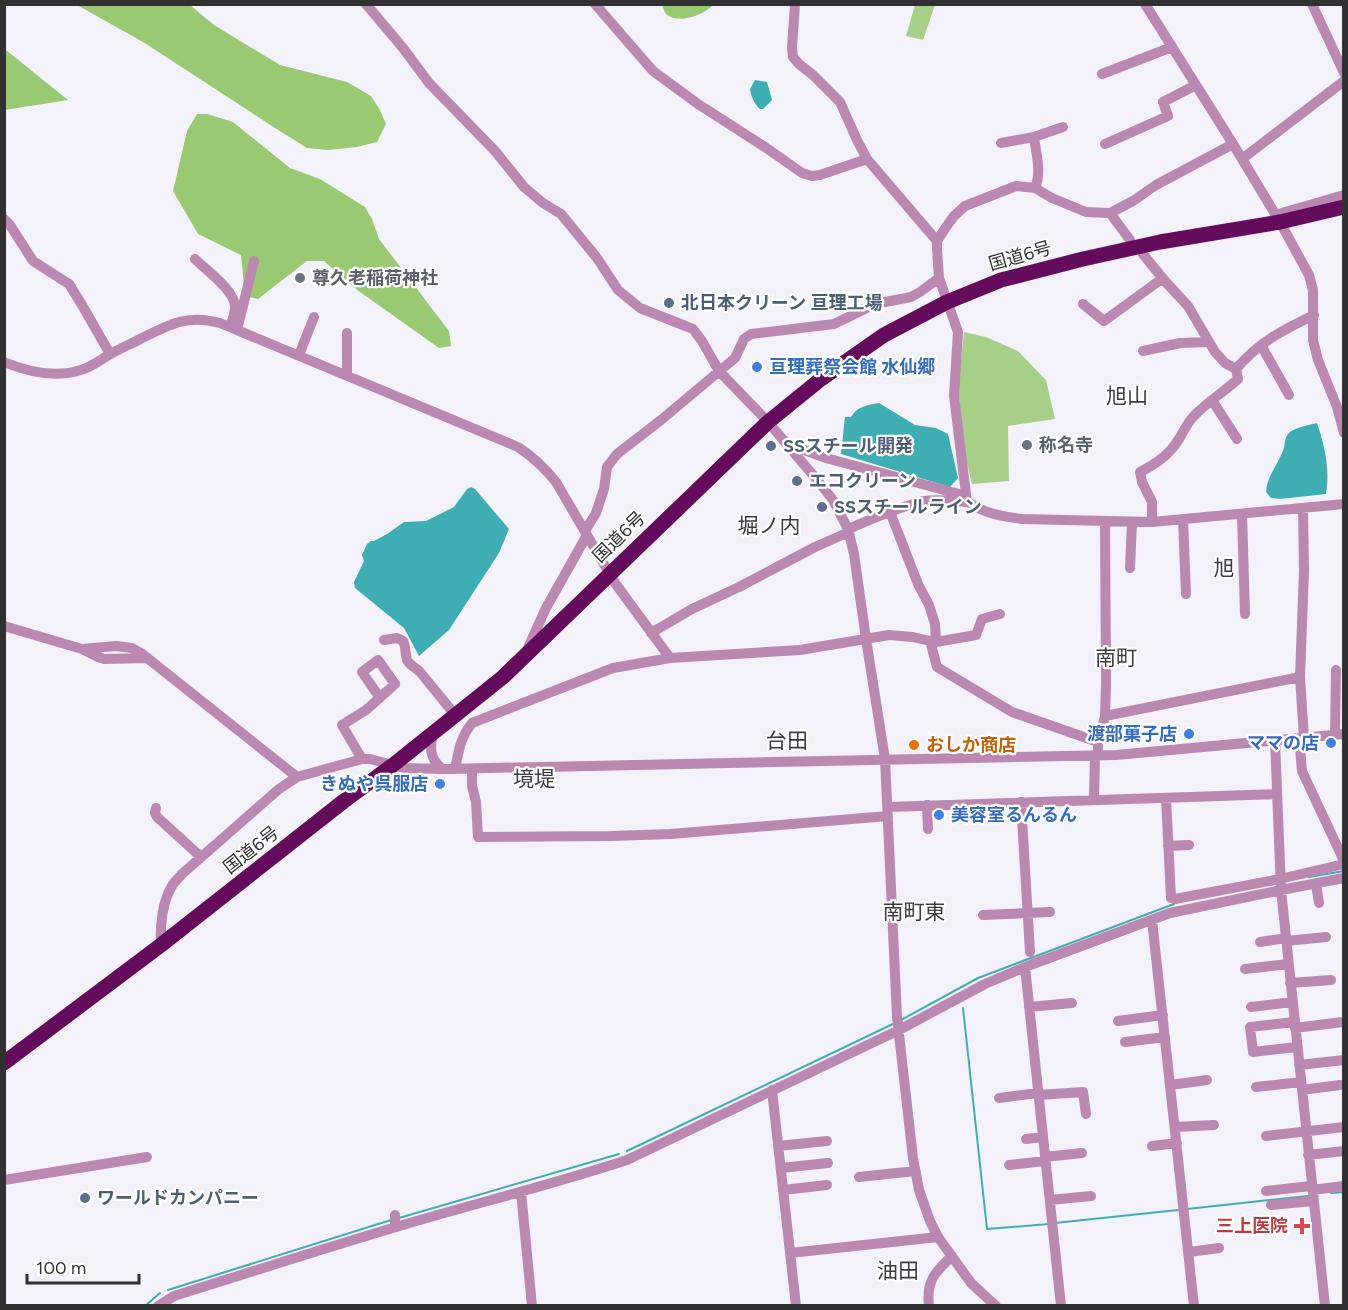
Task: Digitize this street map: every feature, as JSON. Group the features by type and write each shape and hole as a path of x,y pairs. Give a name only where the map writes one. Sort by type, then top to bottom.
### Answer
{"highway":[{"name":"国道6号","path":"4,1063 161,945 393,765 502,677 768,422 821,379 884,335 947,302 1001,280 1160,242 1344,207"}],"street":[{"path":"366,4 429,83 495,151 524,188 561,214 597,258 618,290 640,308 693,328 719,371 768,422 833,500 848,531 854,554 885,759 897,1017 915,1171 923,1200 938,1237 971,1283 996,1305"},
{"path":"595,4 653,71 698,104 802,173 812,176 820,175 867,159"},
{"path":"795,4 793,57 840,102 867,159 938,241"},
{"path":"1144,4 1233,144 1309,275 1313,290 1313,340 1344,433"},
{"path":"1312,4 1344,73"},
{"path":"1102,74 1172,47"},
{"path":"1242,159 1344,81"},
{"path":"1105,144 1168,116 1163,102 1196,84"},
{"path":"1001,143 1034,137 1064,127"},
{"path":"1034,137 1039,170 1035,188"},
{"path":"967,502 954,396 958,332 939,278 937,249 938,241 950,221 965,206 1016,186 1035,188 1052,198 1086,212 1110,213 1156,185 1233,144"},
{"path":"1277,218 1344,195"},
{"path":"1110,213 1130,240"},
{"path":"4,219 33,261 69,285 110,354"},
{"path":"1143,254 1188,306 1208,342 1225,363 1236,369"},
{"path":"195,259 229,291 234,300 234,329"},
{"path":"234,329 254,261"},
{"path":"525,656 546,609 596,513 604,489 607,467 616,454 735,358 744,339 752,334 834,324 875,303 911,297 939,278"},
{"path":"1083,304 1104,321 1162,278"},
{"path":"1236,369 1248,356 1276,334 1314,315"},
{"path":"299,355 314,316"},
{"path":"4,362 46,374 81,370 173,323 209,320 299,355 518,447 532,456 556,482 609,573 670,658"},
{"path":"347,333 347,375"},
{"path":"1143,351 1180,343 1208,342"},
{"path":"1261,345 1289,395"},
{"path":"1152,522 1152,502 1142,482 1140,472 1164,457 1181,437 1192,417 1238,380 1236,369"},
{"path":"1212,400 1237,439"},
{"path":"785,443 826,458 960,494 967,502 1001,517 1152,522 1344,504"},
{"path":"651,633 692,609 890,512 925,501 967,502"},
{"path":"158,1305 174,1296 288,1259 627,1160 899,1030 985,984 1025,967 1170,913 1280,884 1344,862 1302,771 1300,749 1304,738 1300,677 1304,571 1303,508"},
{"path":"890,512 935,624 933,641 937,668 1011,712 1098,742"},
{"path":"1242,514 1245,614"},
{"path":"1183,519 1186,594"},
{"path":"1094,800 1098,742 1105,716 1107,684 1104,521"},
{"path":"1130,568 1132,522"},
{"path":"455,769 459,747 472,723 613,668 670,658 800,650 889,635 933,641 976,635 982,619 1000,614"},
{"path":"4,626 82,649 116,646 132,648 148,658 297,777"},
{"path":"384,640 397,638 403,641 408,661 455,715"},
{"path":"161,945 162,918 171,887 201,856 279,789 297,777 362,759 404,768 472,769 1097,755 1339,735 1336,670"},
{"path":"1105,716 1300,677"},
{"path":"362,759 342,725 380,698"},
{"path":"433,733 430,747 432,758 443,769"},
{"path":"1275,740 1280,884 1325,1305"},
{"path":"472,769 478,837 671,834 927,805 1276,794"},
{"path":"1166,798 1170,898 1280,884 1316,884 1344,879"},
{"path":"1021,802 1030,952"},
{"path":"927,805 928,829"},
{"path":"156,808 155,813 158,817 201,856"},
{"path":"1168,846 1189,845"},
{"path":"1316,884 1319,903"},
{"path":"983,915 1050,912"},
{"path":"1152,920 1194,1305"},
{"path":"1260,942 1326,937"},
{"path":"1245,969 1288,964"},
{"path":"1025,967 1061,1305"},
{"path":"1290,983 1331,980"},
{"path":"1251,1007 1292,1002"},
{"path":"1029,1007 1072,1003"},
{"path":"1118,1020 1163,1015"},
{"path":"1297,1047 1253,1052 1251,1027 1342,1022"},
{"path":"1125,1042 1165,1038"},
{"path":"1299,1065 1344,1060"},
{"path":"1170,1085 1207,1080"},
{"path":"1256,1087 1340,1085"},
{"path":"772,1090 796,1305"},
{"path":"999,1098 1083,1092 1086,1114"},
{"path":"1175,1127 1214,1125"},
{"path":"1266,1136 1344,1127"},
{"path":"1026,1139 1043,1137"},
{"path":"778,1146 827,1141"},
{"path":"1152,1146 1177,1143"},
{"path":"1308,1155 1344,1151"},
{"path":"1009,1165 1082,1154"},
{"path":"4,1180 147,1157"},
{"path":"781,1168 828,1163"},
{"path":"859,1177 915,1171"},
{"path":"783,1190 827,1185"},
{"path":"1271,1205 1312,1192 1344,1186"},
{"path":"1266,1191 1312,1192"},
{"path":"520,1192 532,1305"},
{"path":"1050,1200 1091,1196"},
{"path":"394,1227 395,1215"},
{"path":"790,1253 938,1237"},
{"path":"1189,1252 1219,1248"},
{"path":"929,1305 928,1295 932,1277 952,1256"}],"green space":[{"path":"77,5 190,5 214,25 280,65 347,82 371,96 386,124 377,142 328,150 307,148 143,42"},
{"path":"662,5 713,5 697,15 677,19 666,14"},
{"path":"915,5 935,5 923,40 906,36"},
{"path":"6,50 68,100 5,110"},
{"path":"197,114 207,114 233,122 290,168 320,179 365,207 379,239 449,331 451,346 439,348 360,292 324,261 307,261 258,299 245,296 241,255 198,234 173,191 187,131"},
{"path":"964,332 986,337 1018,351 1046,380 1055,419 1008,426 1009,481 972,484 963,445 958,385"}],"water":[{"path":"755,80 767,82 772,100 763,109 756,105 751,94 750,89"},
{"path":"879,403 915,425 936,428 948,434 958,478 950,487 841,454 845,417 851,417 856,410 863,407"},
{"path":"1317,423 1326,458 1326,494 1271,498 1266,492 1267,487 1288,434 1296,429"},
{"path":"471,487 509,529 499,553 449,630 419,656 404,628 355,588 354,582 364,561 362,555 367,544 404,522 426,521 454,507"}],"waterway":[{"path":"1309,877 1344,871"},
{"path":"901,1020 978,978 1174,904"},
{"path":"963,1008 987,1229 1049,1224"},
{"path":"627,1151 895,1023"},
{"path":"399,1218 619,1154"},
{"path":"1331,1193 1344,1192"},
{"path":"1187,1209 1308,1196"},
{"path":"1055,1223 1178,1210"},
{"path":"168,1290 391,1220"},
{"path":"145,1306 160,1293"}],"place":[{"name":"尊久老稲荷神社","path":"300,278"},
{"name":"北日本クリーン 亘理工場","path":"669,303"},
{"name":"亘理葬祭会館 水仙郷","path":"757,367"},
{"name":"称名寺","path":"1027,445"},
{"name":"SSスチール開発","path":"771,446"},
{"name":"エコクリーン","path":"797,481"},
{"name":"SSスチールライン","path":"822,507"},
{"name":"渡部菓子店","path":"1189,734"},
{"name":"ママの店","path":"1331,743"},
{"name":"おしか商店","path":"914,745"},
{"name":"きぬや呉服店","path":"440,784"},
{"name":"美容室るんるん","path":"939,815"},
{"name":"ワールドカンパニー","path":"85,1198"},
{"name":"三上医院","path":"1302,1226"}],"district":[{"name":"旭山","path":"1127,396"},
{"name":"堀ノ内","path":"769,526"},
{"name":"旭","path":"1224,568"},
{"name":"南町","path":"1116,658"},
{"name":"台田","path":"787,741"},
{"name":"境堤","path":"534,779"},
{"name":"南町東","path":"914,912"},
{"name":"油田","path":"898,1271"}]}
